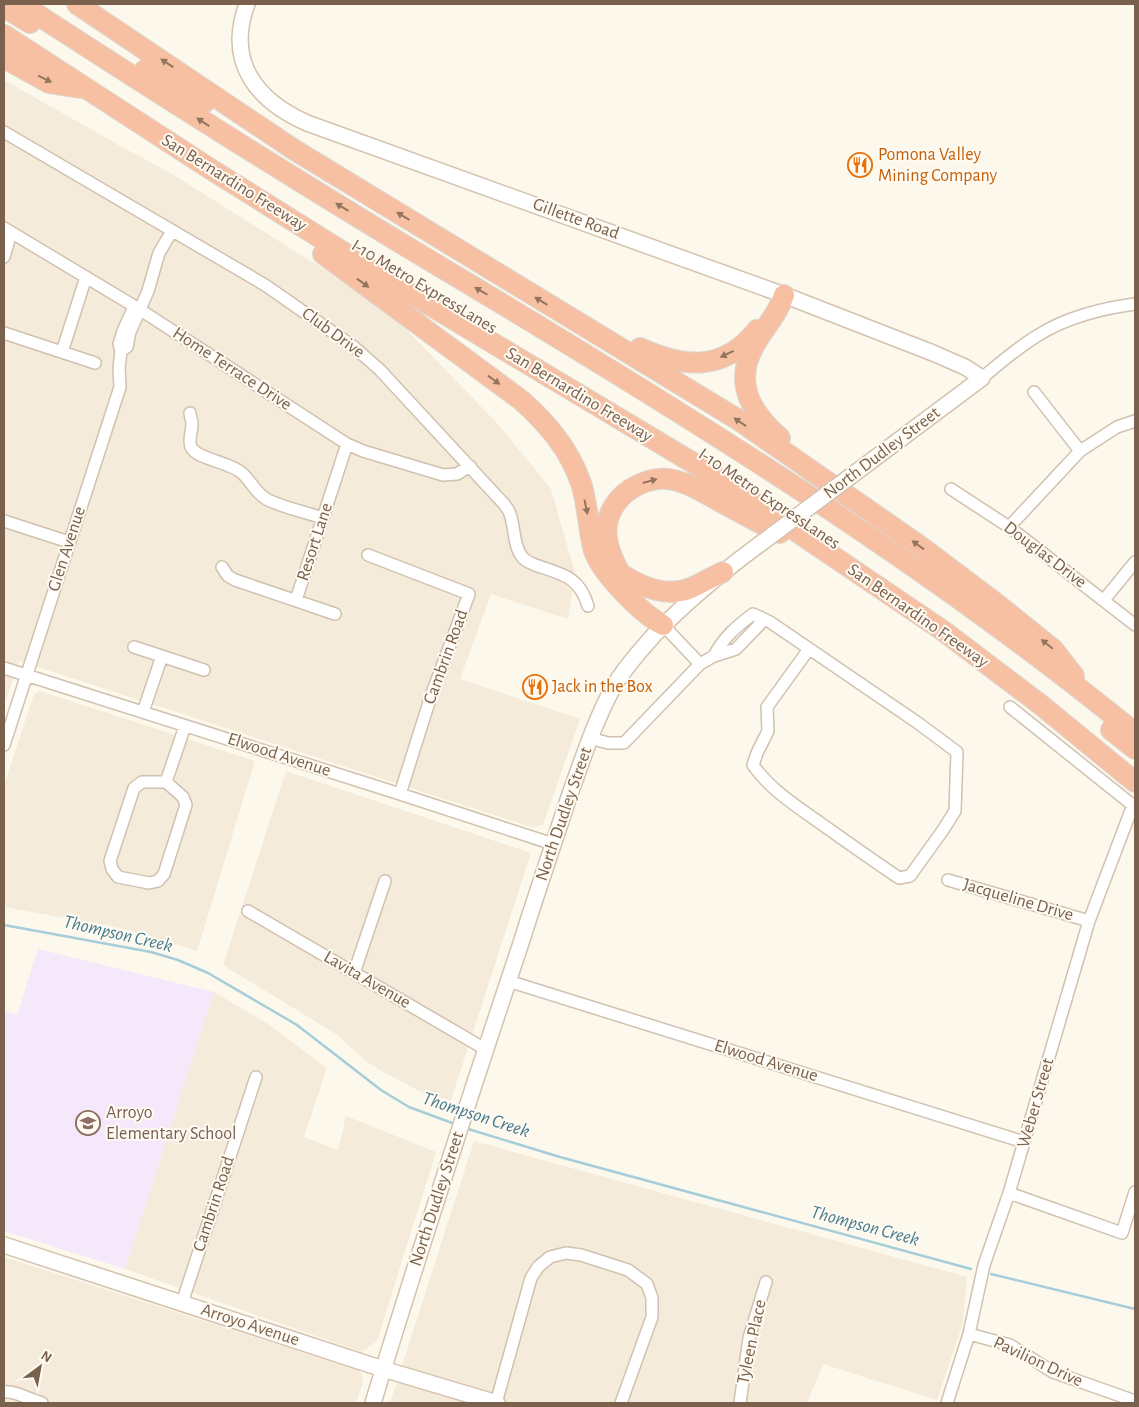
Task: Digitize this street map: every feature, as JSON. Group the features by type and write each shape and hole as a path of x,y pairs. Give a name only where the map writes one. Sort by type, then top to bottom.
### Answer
{"highway":[{"path":"77,4 293,149 737,419 935,557 1053,649 1089,695"},
{"path":"23,5 293,149"},
{"name":"San Bernardino Freeway","path":"23,5 223,134 538,325 758,463 881,545 995,626 1089,695 1135,733"},
{"path":"4,6 114,76 141,81"},
{"name":"I-10 Metro ExpressLanes","path":"4,21 209,155 340,237 656,425 755,488 902,588 967,635 1135,764"},
{"name":"San Bernardino Freeway","path":"4,35 212,170 392,282 710,473 950,636 1041,705 1135,782"},
{"path":"4,58 50,83 89,90"},
{"path":"212,170 521,400 540,417 565,448 581,484 594,550 599,562 608,575 651,618 664,626"},
{"path":"564,315 662,358 682,363 696,363 711,361 724,356 748,341 776,301 784,295"},
{"path":"784,295 781,304 755,344 749,360 745,381 749,401 766,425 852,499"},
{"name":"I-10 Metro ExpressLanes","path":"538,325 557,352 840,532 1039,673 1135,749"},
{"path":"664,626 659,612 621,574 612,558 606,541 610,512 618,500 629,490 642,483 658,479 673,479 690,485 858,573"},
{"path":"621,574 642,586 677,592 690,588 723,572"}],"street":[{"name":"Gillette Road","path":"247,4 242,17 240,37 247,70 255,87 269,101 287,114 307,123 784,295 934,353 965,367 982,378"},
{"name":"Club Drive","path":"4,132 265,286 367,357 504,504 510,514 518,551 524,559 566,575 577,584 585,595 588,606"},
{"path":"4,257 8,230"},
{"name":"Home Terrace Drive","path":"8,230 139,308 347,444 443,475 457,474 470,466"},
{"name":"Glen Avenue","path":"4,745 120,387 119,368 121,351 127,347 132,311 139,308 148,291 159,253 172,231"},
{"path":"62,352 86,277"},
{"path":"982,378 1039,334 1077,317 1119,306 1135,304"},
{"path":"4,333 95,363"},
{"name":"North Dudley Street","path":"373,1403 485,1049 553,844 590,738 601,711 616,683 633,658 688,601 723,572 982,378"},
{"path":"1034,392 1080,451"},
{"path":"190,413 192,424 191,447 198,454 228,464 240,471 258,494 266,499 323,518"},
{"path":"1009,528 1080,451 1117,427 1135,421"},
{"name":"Resort Lane","path":"335,614 296,600 347,444"},
{"name":"Douglas Drive","path":"951,489 1009,528 1135,625"},
{"path":"4,521 69,542"},
{"name":"Cambrin Road","path":"368,556 469,594 431,696 400,794"},
{"path":"1104,600 1135,562"},
{"path":"222,567 228,576 235,580 296,600"},
{"path":"714,656 721,642 753,614 809,649 918,723 957,752 955,811 910,876 899,878 851,845 779,793 762,777 753,765 757,752 768,731 767,707 809,649"},
{"path":"590,738 608,743 624,743 700,664 714,656 730,652 741,644 760,624 760,617"},
{"path":"664,626 700,664"},
{"path":"732,632 741,644"},
{"path":"134,647 204,670"},
{"path":"144,712 162,656"},
{"name":"Elwood Avenue","path":"4,668 553,844"},
{"path":"1010,707 1134,806"},
{"path":"166,782 185,726"},
{"path":"142,782 166,782 183,797 186,805 164,874 158,880 150,883 118,877 112,869 110,860 134,788 142,782"},
{"name":"Weber Street","path":"947,1403 969,1334 984,1265 1009,1193 1089,921 1134,806"},
{"name":"Jacqueline Drive","path":"948,880 1089,921"},
{"path":"354,973 385,881"},
{"name":"Lavita Avenue","path":"248,911 485,1049"},
{"name":"Elwood Avenue","path":"508,981 1024,1142"},
{"name":"Cambrin Road","path":"182,1303 256,1077"},
{"path":"1009,1193 1122,1233 1135,1192"},
{"name":"Arroyo Avenue","path":"4,1245 383,1369 497,1403"},
{"path":"497,1403 531,1278 538,1267 550,1257 566,1253 581,1254 628,1270 647,1284 652,1298 652,1317 621,1403"},
{"name":"Tyleen Place","path":"740,1403 749,1338 766,1282"},
{"name":"Pavilion Drive","path":"969,1334 1010,1345 1053,1372 1135,1401"},
{"path":"1102,1403 1106,1391"},
{"path":"4,1392 13,1392 42,1403"}],"shaded area":[{"path":"4,80 172,174 349,285 403,326 498,424 551,489 575,573 568,619 491,594 460,679 580,719 543,825 531,827 19,661 4,705"},
{"path":"40,691 255,761 197,951 121,928 4,907 4,785 34,694"},
{"path":"286,771 531,853 451,1100 429,1096 387,1074 367,1062 336,1034 223,965"},
{"name":"Arroyo Elementary School","path":"38,949 214,992 125,1269 4,1231 4,1011 17,1015"},
{"path":"214,992 268,1024 327,1068 304,1137 338,1150 346,1116 436,1152 377,1341 362,1352 125,1269"},
{"path":"474,1141 967,1277 963,1323 937,1400 823,1364 807,1403 390,1403"},
{"path":"4,1257 360,1371 363,1382 356,1403 4,1403"}],"waterway":[{"name":"Thompson Creek","path":"4,925 151,952 178,960 208,973 297,1025 381,1090 409,1107 455,1124"},
{"name":"Thompson Creek","path":"465,1128 560,1157 971,1269"},
{"name":"Thompson Creek","path":"991,1274 1135,1309"}],"place":[{"name":"Pomona Valley Mining Company","path":"860,165"},
{"name":"Jack in the Box","path":"535,687"},
{"name":"Arroyo Elementary School","path":"88,1123"}]}
